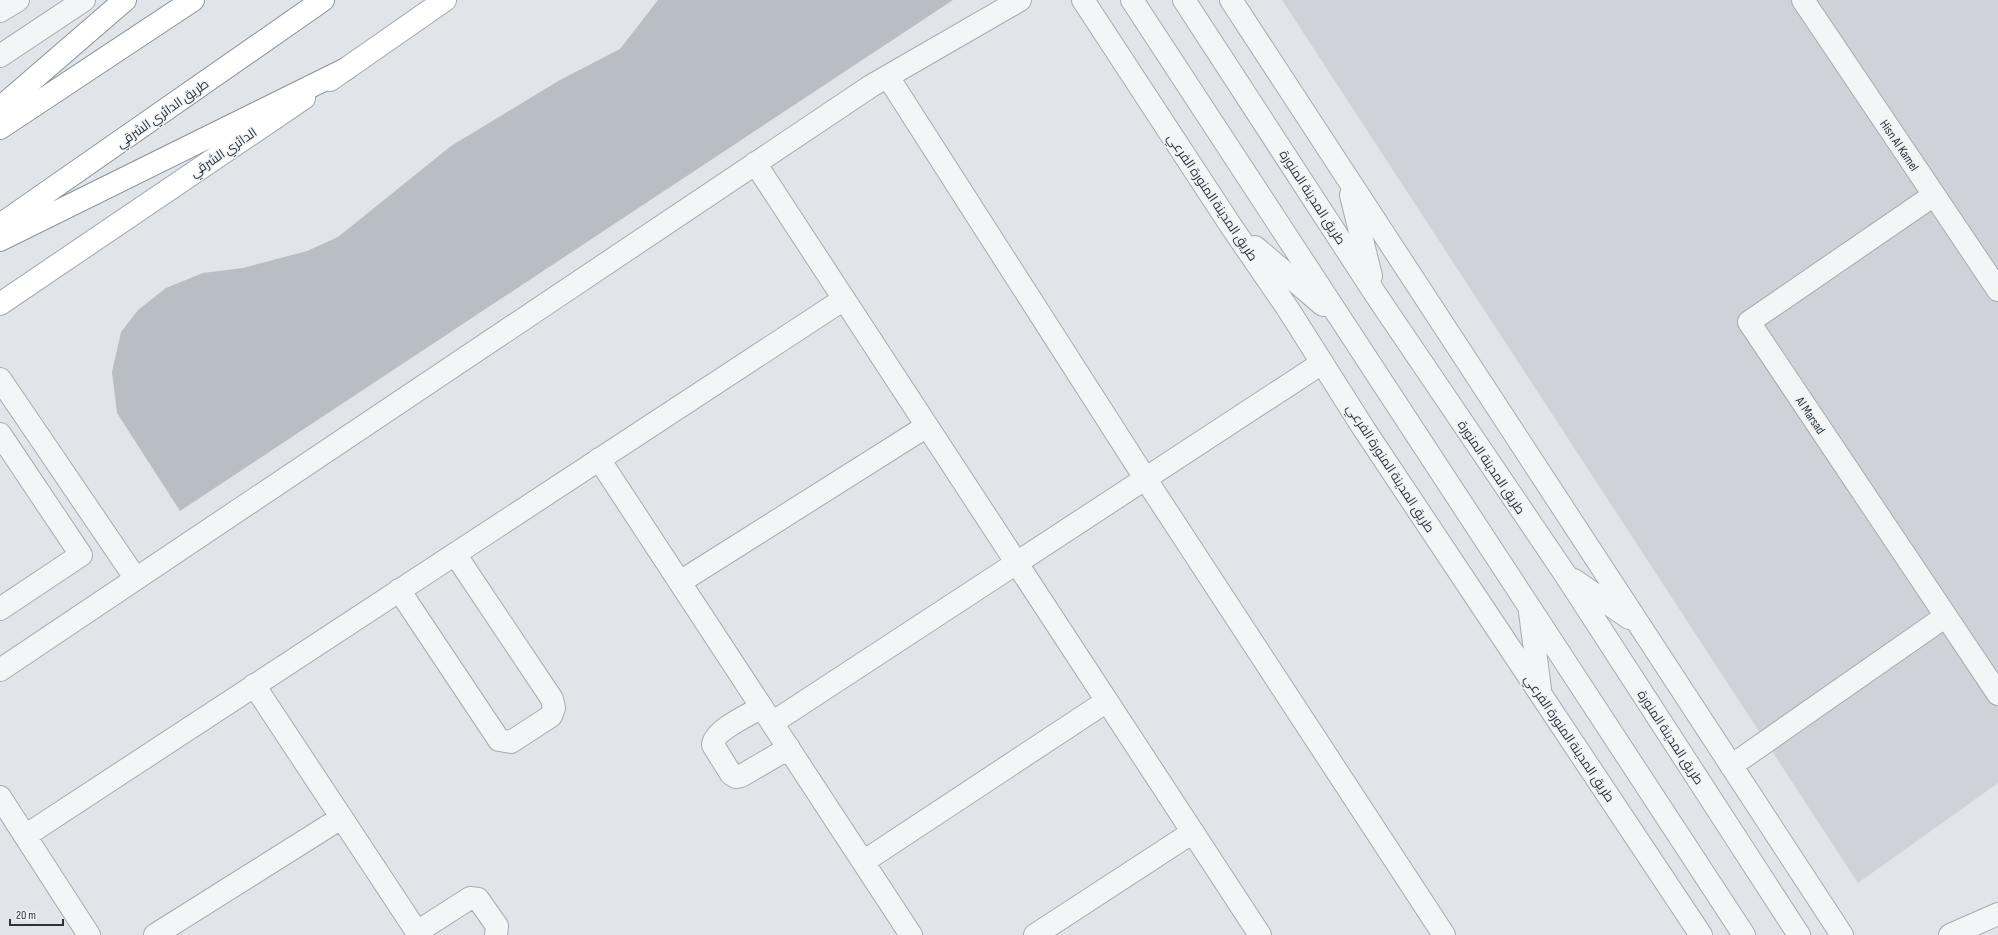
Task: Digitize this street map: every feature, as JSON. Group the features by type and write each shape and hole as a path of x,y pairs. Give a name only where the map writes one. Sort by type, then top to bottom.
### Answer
{"main road":[{"path":"0,108 125,0"},
{"path":"0,128 193,0"},
{"name":"طريق الدائري الشرقي","path":"0,226 323,0"},
{"name":"الدائري الشرقي","path":"0,304 445,0"},
{"path":"0,240 346,69"}],"street":[{"path":"0,11 18,0"},
{"path":"0,56 84,0"},
{"path":"0,670 871,86 1020,0"},
{"name":"طريق المدينة المنورة الفرعي","path":"1083,0 1231,226 1288,309 1364,429 1701,935"},
{"path":"1132,0 1744,935"},
{"name":"طريق المدينة المنورة","path":"1184,0 1376,295 1565,574 1799,935"},
{"path":"1231,0 1346,179 1842,935"},
{"name":"Hisn Al Kamel","path":"1803,0 1998,290"},
{"path":"888,77 1145,478 1444,935"},
{"path":"755,163 1260,935"},
{"path":"1346,179 1376,295"},
{"name":"Al Marsad","path":"1934,195 1749,322 1946,616 1996,686"},
{"path":"1231,226 1343,322"},
{"path":"25,836 844,299"},
{"path":"789,748 741,776 736,777 731,774 713,745 714,740 720,732 767,715 1016,563 1322,363"},
{"path":"0,379 136,579"},
{"path":"680,582 927,426"},
{"path":"0,434 81,555 0,609"},
{"path":"599,459 911,935"},
{"path":"399,590 499,740 511,742 551,716 554,708 552,699 455,554"},
{"path":"1565,574 1639,625"},
{"path":"1529,607 1541,695"},
{"path":"1731,766 1946,616"},
{"path":"254,685 418,934 470,898 475,897 497,926 496,935"},
{"path":"863,862 1107,701"},
{"path":"0,797 89,935"},
{"path":"155,935 341,818"},
{"path":"1035,935 1193,832"},
{"path":"1950,935 1998,914"}],"shaded area":[{"path":"1282,0 1998,0 1998,783 1858,883"}],"building":[{"path":"658,0 953,0 180,511 117,413 112,372 121,332 138,310 166,288 203,273 243,268 307,251 338,237 451,146 560,80 620,49"}]}
